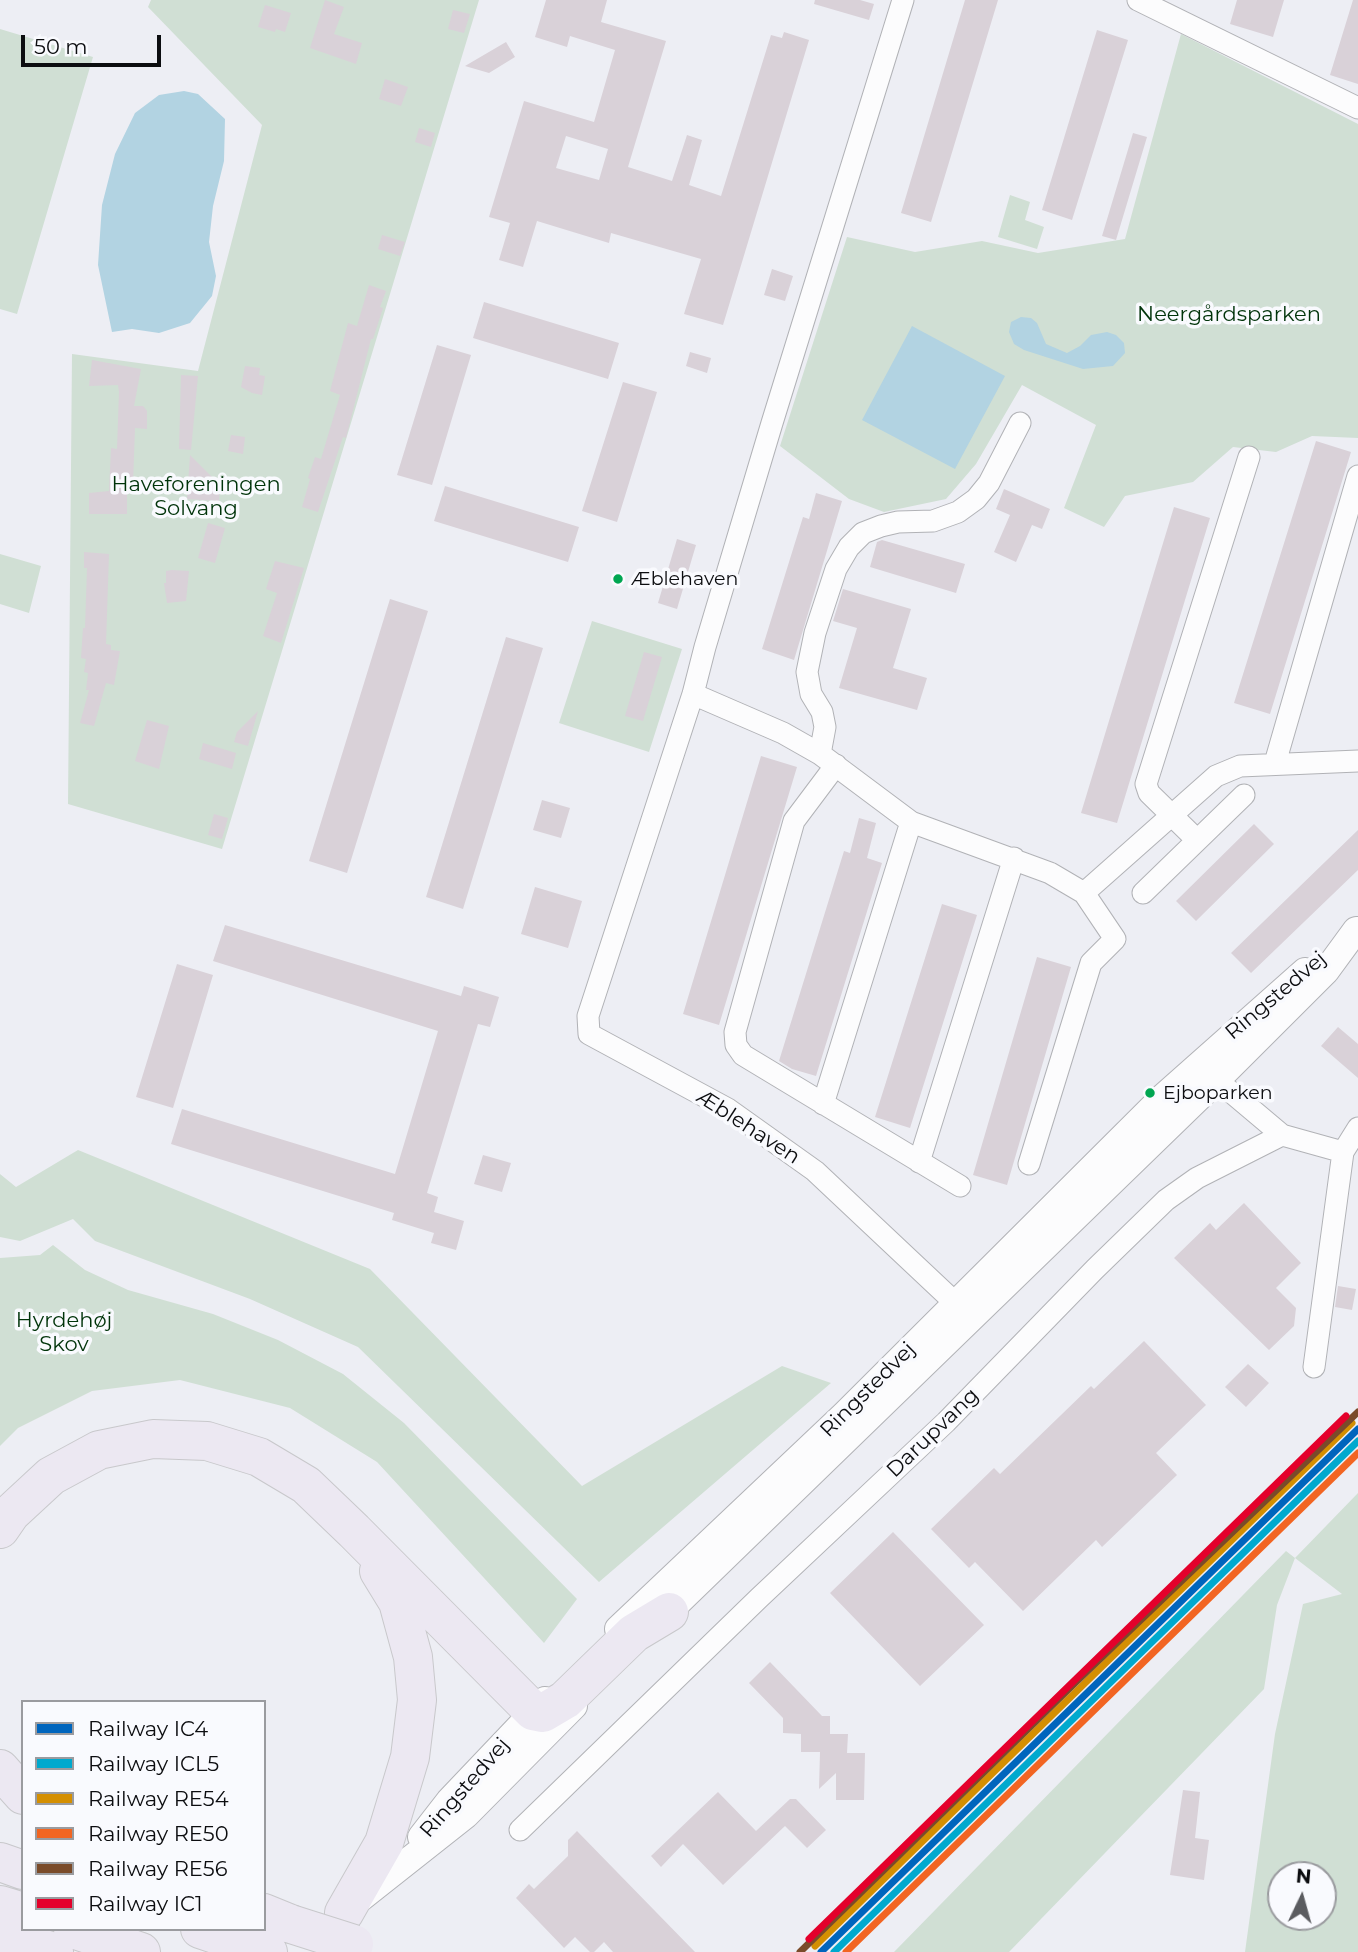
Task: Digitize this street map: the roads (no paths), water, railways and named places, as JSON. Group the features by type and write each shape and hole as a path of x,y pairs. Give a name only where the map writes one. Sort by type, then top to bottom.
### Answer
{"highway":[{"path":"0,1529 11,1513 51,1476 99,1450 153,1438 207,1440 259,1457 306,1485 533,1711 543,1713 565,1700 634,1633 669,1612"},
{"path":"224,1931 272,1935 357,1936 410,1757 417,1700 413,1657 398,1602 354,1531"},
{"path":"0,1769 21,1793"},
{"path":"0,1862 21,1869"},
{"path":"0,1905 21,1911"},
{"path":"79,1931 141,1952"},
{"path":"0,1935 54,1952"}],"street":[{"name":"Æblehaven","path":"902,0 772,423 693,694 588,1016 589,1034 728,1110 815,1171 963,1310"},
{"path":"1138,0 1358,108"},
{"path":"960,1186 743,1055 738,1050 735,1032 794,821 828,759 822,712 811,694 807,672 815,634 836,569 849,547 863,533 898,522 933,522 958,512 976,499 989,483 1020,423"},
{"path":"1197,840 1149,793 1146,784 1250,457"},
{"path":"1276,763 1358,477"},
{"path":"693,694 783,733 828,759 911,822 1014,858 1050,873 1084,893 1115,939 1091,963 1029,1164"},
{"path":"1084,893 1216,776 1240,766 1358,761"},
{"path":"1143,893 1244,795"},
{"path":"823,1104 911,822"},
{"path":"919,1162 1014,858"},
{"name":"Ringstedvej","path":"398,1867 466,1815 669,1612 963,1310 1208,1072 1291,981 1357,929"},
{"path":"1208,1072 1282,1135 1343,1152"},
{"path":"1314,1367 1343,1152 1358,1128"},
{"name":"Darupvang","path":"520,1830 759,1598 946,1422 1166,1200 1197,1178 1282,1135"},
{"name":"Ringstedvej","path":"357,1936 398,1867 449,1801 533,1711 844,1415 963,1310"}],"water":[{"path":"184,91 198,94 225,119 224,161 213,206 209,242 216,276 212,296 190,323 159,333 132,329 112,332 98,265 102,205 115,154 135,113 159,95"},
{"path":"1021,317 1031,318 1037,323 1046,344 1067,353 1080,346 1091,335 1107,332 1116,335 1124,343 1125,353 1113,366 1083,369 1024,350 1014,344 1009,332 1011,322"},
{"path":"912,326 1005,376 955,469 862,420"}],"rail line":[{"name":"RE56","path":"800,1952 1358,1412"},
{"name":"IC1","path":"809,1939 1346,1416"},
{"name":"RE54","path":"815,1946 1352,1423"},
{"name":"IC4","path":"821,1952 1358,1429"},
{"name":"ICL5","path":"834,1952 1358,1441"},
{"name":"RE50","path":"846,1952 1358,1453"}],"place":[{"name":"Æblehaven","path":"618,579"},
{"name":"Ejboparken","path":"1150,1093"}],"park label":[{"name":"Neergårdsparken","path":"1229,315"},
{"name":"Haveforeningen Solvang","path":"196,497"},
{"name":"Hyrdehøj Skov","path":"64,1333"}]}
